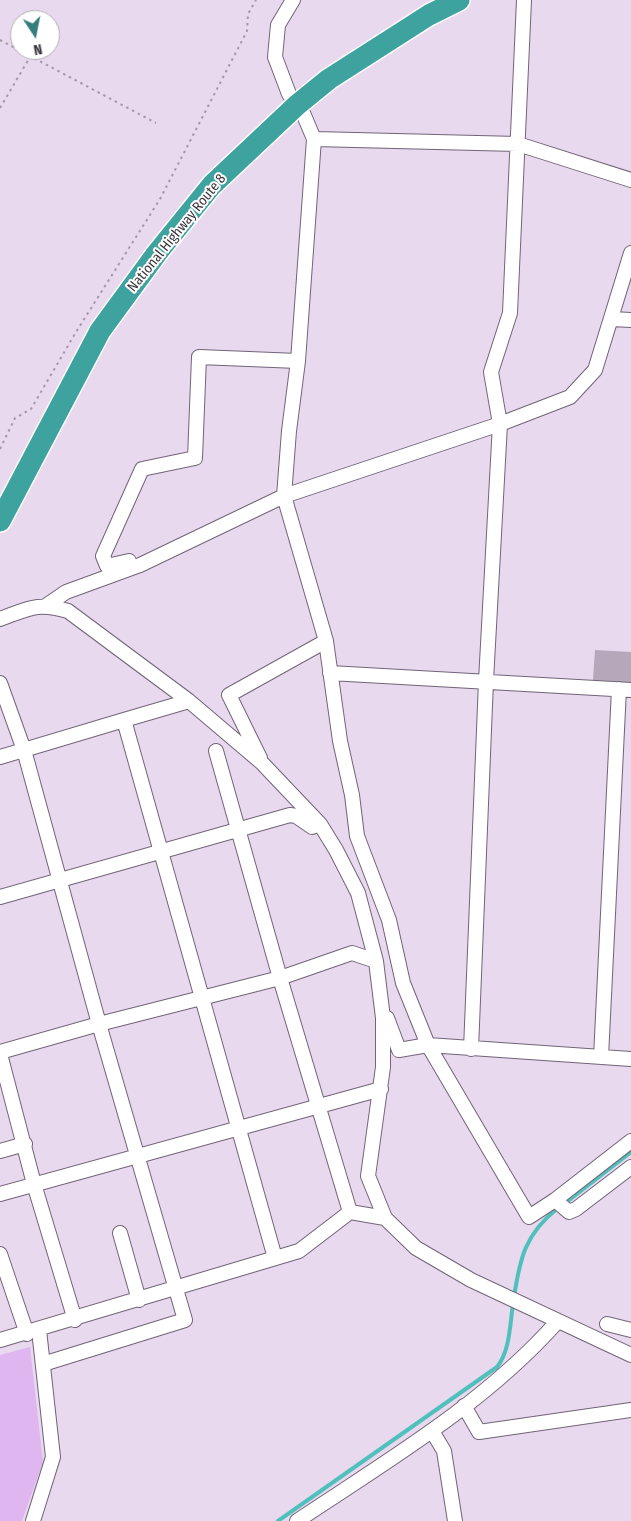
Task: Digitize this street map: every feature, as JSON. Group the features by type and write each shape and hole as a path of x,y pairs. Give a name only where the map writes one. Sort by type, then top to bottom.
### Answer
{"highway":[{"name":"National Highway Route 8","path":"0,521 100,332 157,254 212,185 293,99 329,79 430,15 459,0"}],"street":[{"path":"292,0 278,25 275,56 293,99 314,139 298,361 289,431 284,496 326,641 340,741 352,795 357,836 389,920 403,983 428,1045 528,1217 559,1204 631,1141"},
{"path":"471,1049 486,680 500,424 491,372 510,313 524,0"},
{"path":"314,139 518,144 631,180"},
{"path":"48,605 66,592 143,563 284,496 500,424 570,397 583,386 595,370 631,253"},
{"path":"612,319 631,320"},
{"path":"143,563 137,559 107,566 103,556 142,469 195,458 199,357 298,361"},
{"path":"0,619 34,606 48,605 68,611 189,701 262,763 320,824 358,893 376,961 382,1006 381,1089 368,1176 385,1218 416,1248 471,1280 557,1322 631,1355"},
{"path":"262,763 229,694 326,641"},
{"path":"330,673 625,689 602,1058"},
{"path":"0,683 24,750 99,1024 185,1320 43,1364"},
{"path":"0,757 189,701"},
{"path":"124,720 275,1258"},
{"path":"216,751 280,978 350,1212"},
{"path":"0,898 290,815 296,816 312,827 320,824"},
{"path":"75,1320 34,1184 0,1053 99,1024 280,978 352,953 376,961"},
{"path":"382,1006 399,1050 428,1045 631,1059"},
{"path":"0,1194 381,1089"},
{"path":"0,1151 25,1144"},
{"path":"559,1204 569,1212 576,1209 631,1167"},
{"path":"0,1340 75,1320 299,1251 350,1212 385,1218"},
{"path":"120,1233 139,1300"},
{"path":"0,1254 33,1332 43,1364 53,1457 33,1521"},
{"path":"296,1521 432,1431 533,1349 557,1322"},
{"path":"607,1324 631,1330"},
{"path":"464,1406 479,1432 631,1410"},
{"path":"432,1431 444,1451 455,1521"}],"path":[{"path":"0,449 15,418 31,409 76,332 160,199 247,31 248,14 256,0"},
{"path":"0,108 28,60"},
{"path":"36,60 156,123"}],"shaded area":[{"path":"30,1347 43,1462 22,1521 0,1521 0,1355"}],"building":[{"path":"595,650 631,652 631,682 593,680"}],"waterway":[{"path":"564,1204 631,1152"},
{"path":"514,1297 522,1259 531,1237 538,1227 558,1208"},
{"path":"278,1521 497,1367 505,1353 513,1304"}]}
